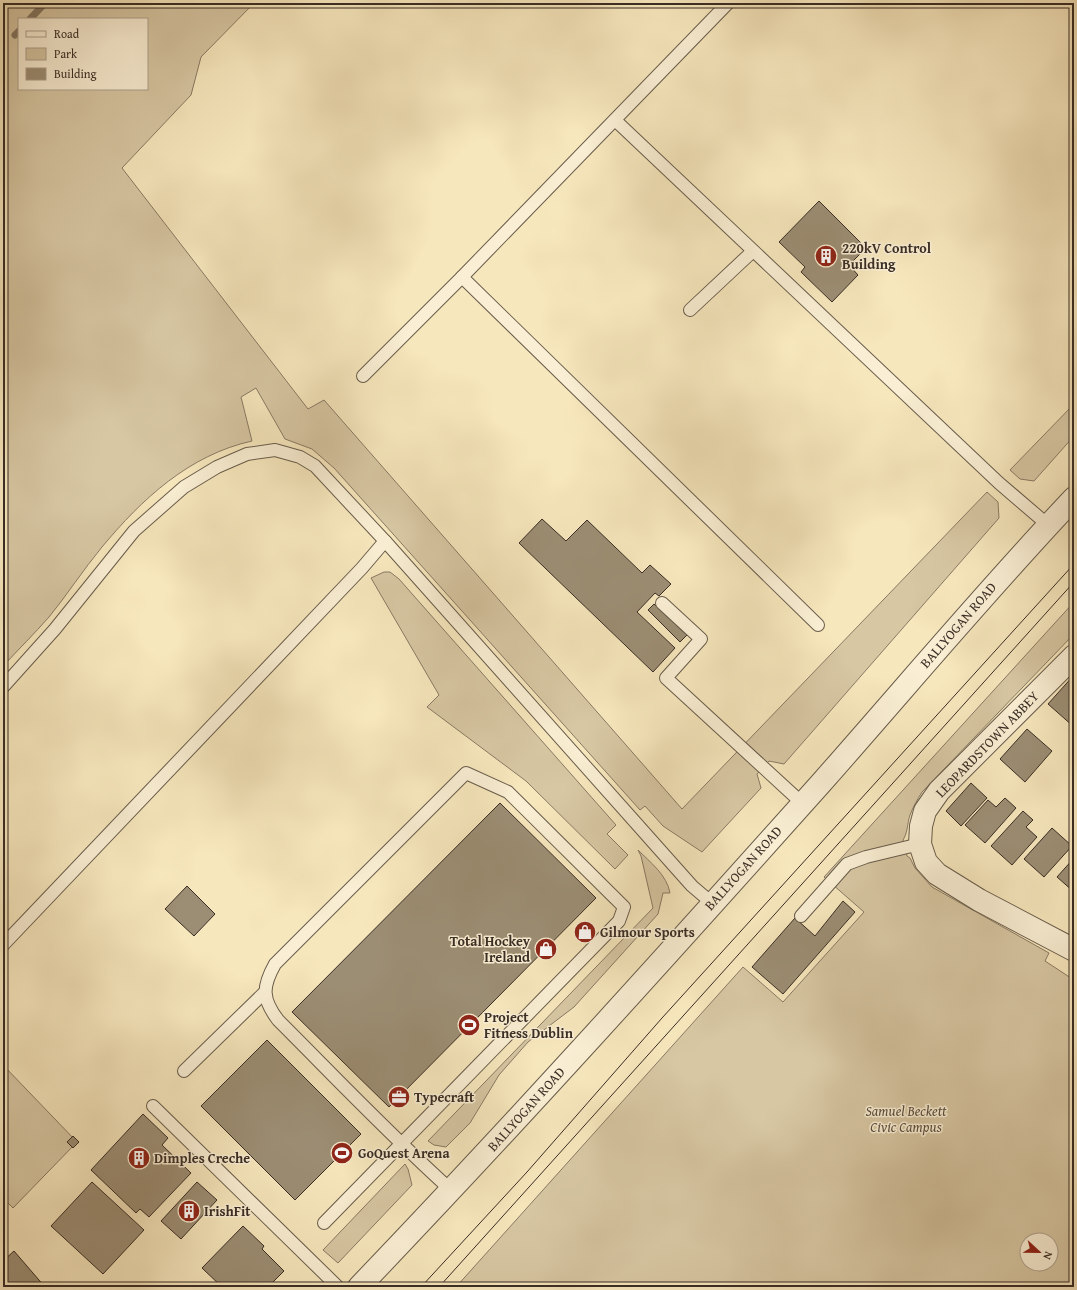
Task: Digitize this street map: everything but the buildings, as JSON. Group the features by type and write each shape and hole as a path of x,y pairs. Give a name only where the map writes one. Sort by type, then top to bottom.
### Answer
{"street":[{"name":"BALLYOGAN ROAD","path":"359,1287 451,1190 712,903 802,803 969,612 1074,498"},
{"name":"LEOPARDSTOWN ABBEY","path":"1074,656 940,791 925,810 921,826 920,844 926,862 937,874 979,900 1074,950"}],"lane":[{"path":"363,376 462,278 728,3"},
{"path":"615,120 999,483 1048,525"},
{"path":"690,310 753,251"},
{"path":"462,278 818,625"},
{"path":"3,687 55,629 134,531 184,487 217,467 247,454 275,450 300,457 315,466 385,541 692,886 712,903"},
{"path":"3,944 362,568 385,541"},
{"path":"662,603 701,639 666,678 802,803"},
{"path":"324,1223 402,1143 619,921 624,907 508,792 466,773 275,964 267,978 265,992 269,1008 278,1020 402,1143 451,1190"},
{"path":"801,916 847,864 866,857 920,844"},
{"path":"184,1071 265,992"},
{"path":"153,1106 338,1287"}],"green space":[{"path":"3,3 254,3 201,57 191,95 122,168 308,409 324,400 682,809 987,492 998,502 999,518 784,764 769,761 757,774 761,788 702,852 663,826 645,806 640,810 334,468 312,449 285,439 256,388 241,397 252,441 229,448 187,468 150,496 117,529 49,617 3,666"},
{"path":"1073,405 1074,436 1034,481 1020,479 1010,470"},
{"path":"384,572 390,572 399,579 616,825 607,834 628,855 615,869 526,781 427,707 439,695 371,578"},
{"name":"Samuel Beckett Civic Campus","path":"1074,602 1074,634 922,792 910,815 906,834 903,840 907,856 910,858 915,868 932,887 1049,953 1045,961 1074,980 1074,1287 456,1287 743,967 783,1002 864,912 824,877"},
{"path":"638,850 662,875 668,886 670,893 663,893 658,914 574,1007 528,1042 499,1075 470,1123 446,1147 434,1145 428,1141 653,908 641,856"},
{"path":"3,1065 77,1142 13,1208 3,1198"},
{"path":"405,1164 408,1169 412,1185 338,1263 323,1250"}],"waterway":[{"path":"31,18 45,3"},
{"path":"15,35 18,32"}],"tram line":[{"path":"421,1287 527,1172 662,1018 1074,564"},
{"path":"439,1287 1074,582"}],"place":[{"name":"220kV Control Building","path":"826,256"},
{"name":"Gilmour Sports","path":"585,932"},
{"name":"Total Hockey Ireland","path":"546,949"},
{"name":"Project Fitness Dublin","path":"469,1025"},
{"name":"Typecraft","path":"399,1097"},
{"name":"GoQuest Arena","path":"342,1153"},
{"name":"Dimples Creche","path":"139,1158"},
{"name":"IrishFit","path":"189,1211"}]}
